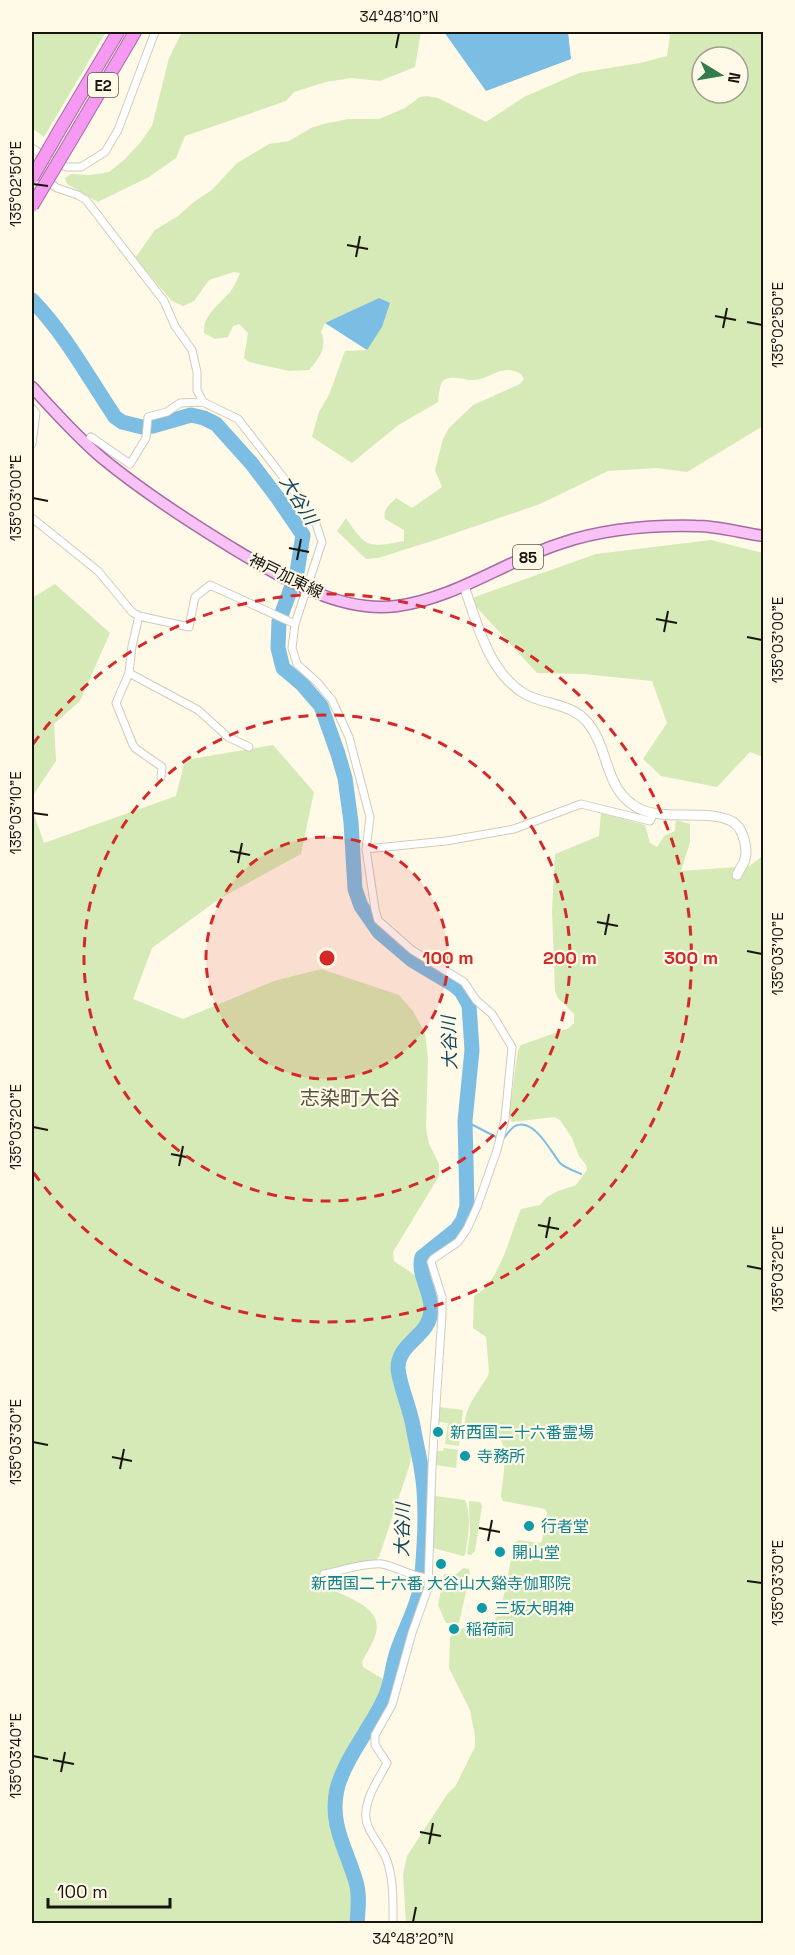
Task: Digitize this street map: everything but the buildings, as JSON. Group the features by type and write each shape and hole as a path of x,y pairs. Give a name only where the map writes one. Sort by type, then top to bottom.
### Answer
{"highway":[{"name":"E2","path":"32,178 118,32"},
{"name":"E2","path":"32,206 135,32"}],"main road":[{"name":"神戸加東線","path":"32,387 101,457 179,516 288,580 337,600 395,607 438,597 561,543 626,528 698,526 764,536"}],"street":[{"path":"32,148 54,162 67,167 81,166 105,152 118,130 155,32"},
{"path":"32,170 57,188 86,200 164,301 176,326 192,350 197,372 197,390 203,402"},
{"path":"86,442 91,437 130,464 146,438 148,417 167,412 180,403 203,402 238,419 297,495 316,524 322,542 303,587 292,623 292,648 297,664 318,683 332,700 349,737 370,817 366,849 378,920 412,950 464,982 476,1000 492,1014 512,1047 513,1056 504,1119 497,1150 477,1207 467,1230 458,1242 431,1262 442,1297 442,1315 426,1597 412,1633 392,1705 375,1735 375,1745 387,1763 371,1790 366,1810 368,1824 386,1857 391,1875 393,1923"},
{"path":"32,408 36,413 32,444"},
{"path":"32,518 98,571 132,612 139,616 189,627 195,597 210,585 292,623"},
{"path":"464,586 484,641 506,678 526,694 572,710 588,723 597,737 617,790 632,804 641,810 654,813 720,817 734,822 745,840 746,859 737,875"},
{"path":"139,616 129,673 116,703 133,745 162,767 160,777"},
{"path":"129,673 198,710 228,737 249,747"},
{"path":"366,849 446,842 514,830 581,804 650,821 654,813"},
{"path":"324,1574 377,1564 416,1577 428,1578"}],"green space":[{"path":"32,32 106,32 44,137 32,128"},
{"path":"182,32 421,32 415,67 380,81 351,78 326,82 294,92 286,101 185,136 176,158 149,177 98,202 67,184 65,178 71,174 90,175 109,172 140,143 152,126 169,58"},
{"path":"668,32 763,32 763,426 687,472 657,468 608,471 540,504 435,540 378,558 366,559 337,531 346,518 358,535 369,543 383,545 404,541 404,530 385,519 387,507 396,498 412,508 442,487 435,470 443,439 449,428 473,405 520,384 524,379 521,374 507,370 479,380 454,378 444,380 440,387 438,402 397,426 352,463 312,437 319,412 329,395 345,351 367,350 379,298 325,323 321,332 323,348 316,362 309,370 289,371 249,362 244,358 248,333 239,324 233,326 228,337 215,339 204,333 208,316 235,285 240,273 234,272 209,280 194,301 183,306 172,301 135,258 155,230 212,190 237,163 269,144 289,141 311,128 348,119 379,119 426,96 438,98 486,122 524,97 579,73 667,56 670,36"},
{"path":"711,540 763,553 763,757 750,752 717,787 661,776 643,759 667,723 652,681 583,674 537,673 469,599 596,554"},
{"path":"55,584 110,633 80,701 54,724 56,761 32,797 32,598"},
{"path":"273,745 314,792 301,854 219,899 152,948 133,999 183,1019 274,981 321,969 399,995 413,1011 425,1033 428,1059 426,1128 429,1144 439,1164 439,1176 393,1252 394,1261 420,1281 425,1294 427,1311 424,1321 397,1351 393,1361 393,1382 410,1427 410,1464 379,1557 322,1574 324,1585 361,1604 374,1617 377,1625 375,1636 362,1662 363,1667 383,1679 385,1686 379,1701 344,1759 333,1791 331,1807 333,1829 353,1892 353,1923 32,1923 32,809 44,843 176,796 185,760"},
{"path":"601,813 645,825 650,843 657,847 664,836 675,831 676,820 690,824 690,842 681,871 749,866 763,856 763,1923 406,1923 403,1874 407,1856 448,1793 455,1787 475,1747 470,1710 449,1668 450,1637 463,1628 481,1630 491,1625 496,1619 503,1599 514,1543 519,1540 540,1543 547,1513 545,1509 503,1501 501,1496 504,1474 502,1442 491,1434 466,1430 468,1409 489,1371 486,1337 473,1328 474,1296 485,1288 497,1270 521,1209 540,1205 547,1197 576,1185 587,1170 572,1138 560,1120 554,1117 512,1122 509,1116 518,1050 521,1045 569,1028 574,1023 574,1014 558,998 555,991 552,910 555,854 599,836"},
{"path":"440,1407 463,1410 459,1446 445,1444 448,1423 438,1422"},
{"path":"444,1448 458,1450 456,1468 436,1465 437,1451 443,1451"},
{"path":"435,1496 465,1500 469,1527 463,1556 433,1548"},
{"path":"469,1501 480,1502 482,1506 475,1551 471,1555 467,1554 470,1534"},
{"path":"463,1568 469,1569 470,1574 459,1623 446,1623 438,1605 444,1574 457,1574"}],"water":[{"path":"444,32 568,32 571,59 486,91"},
{"path":"379,298 390,303 382,327 367,350 325,323"}],"waterway":[{"name":"大谷川","path":"32,300 66,342 115,417 122,422 142,427 191,415 216,424 252,464 303,535 297,572 279,621 278,648 283,668 302,684 321,706 338,754 345,778 351,822 355,889 361,906 379,932 412,960 454,985 461,991 469,1005 472,1050 465,1121 467,1206 463,1220 457,1229 422,1257 421,1270 431,1310 425,1327 399,1359 398,1368 412,1419 423,1480 425,1520 421,1586 396,1655 386,1695 346,1765 335,1802 337,1826 357,1887 357,1924"},
{"path":"465,1121 502,1140 515,1126 529,1126 541,1137 560,1163 581,1174"}],"place":[{"name":"新西国二十六番霊場","path":"438,1432"},
{"name":"寺務所","path":"465,1456"},
{"name":"行者堂","path":"529,1526"},
{"name":"開山堂","path":"500,1552"},
{"name":"新西国二十六番 大谷山大谿寺伽耶院","path":"441,1564"},
{"name":"三坂大明神","path":"482,1608"},
{"name":"稲荷祠","path":"454,1629"}],"district":[{"name":"志染町大谷","path":"350,1098"}]}
